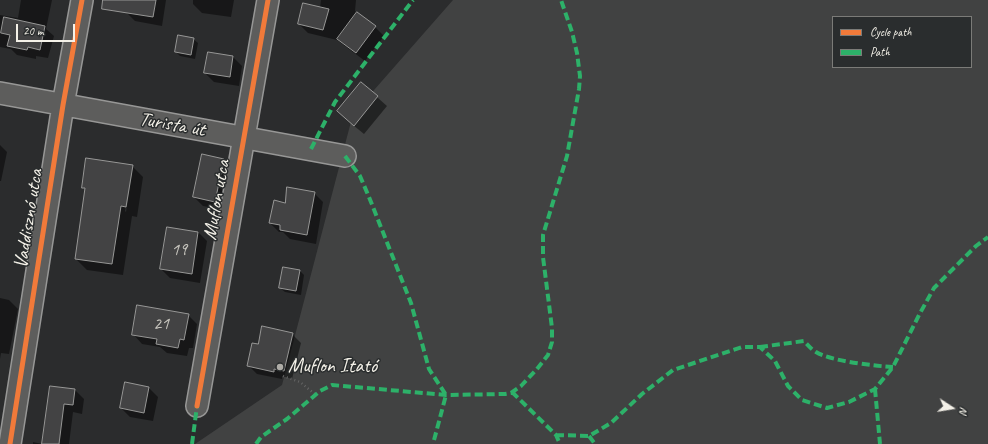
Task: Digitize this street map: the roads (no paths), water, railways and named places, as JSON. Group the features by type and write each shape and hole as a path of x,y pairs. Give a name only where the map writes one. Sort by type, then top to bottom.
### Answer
{"street":[{"name":"Vaddisznó utca","path":"10,444 63,105 82,0"},
{"name":"Muflon utca","path":"198,406 268,0"},
{"name":"Turista út","path":"0,93 345,156"}],"place":[{"name":"Muflon Itató","path":"280,367"}]}
